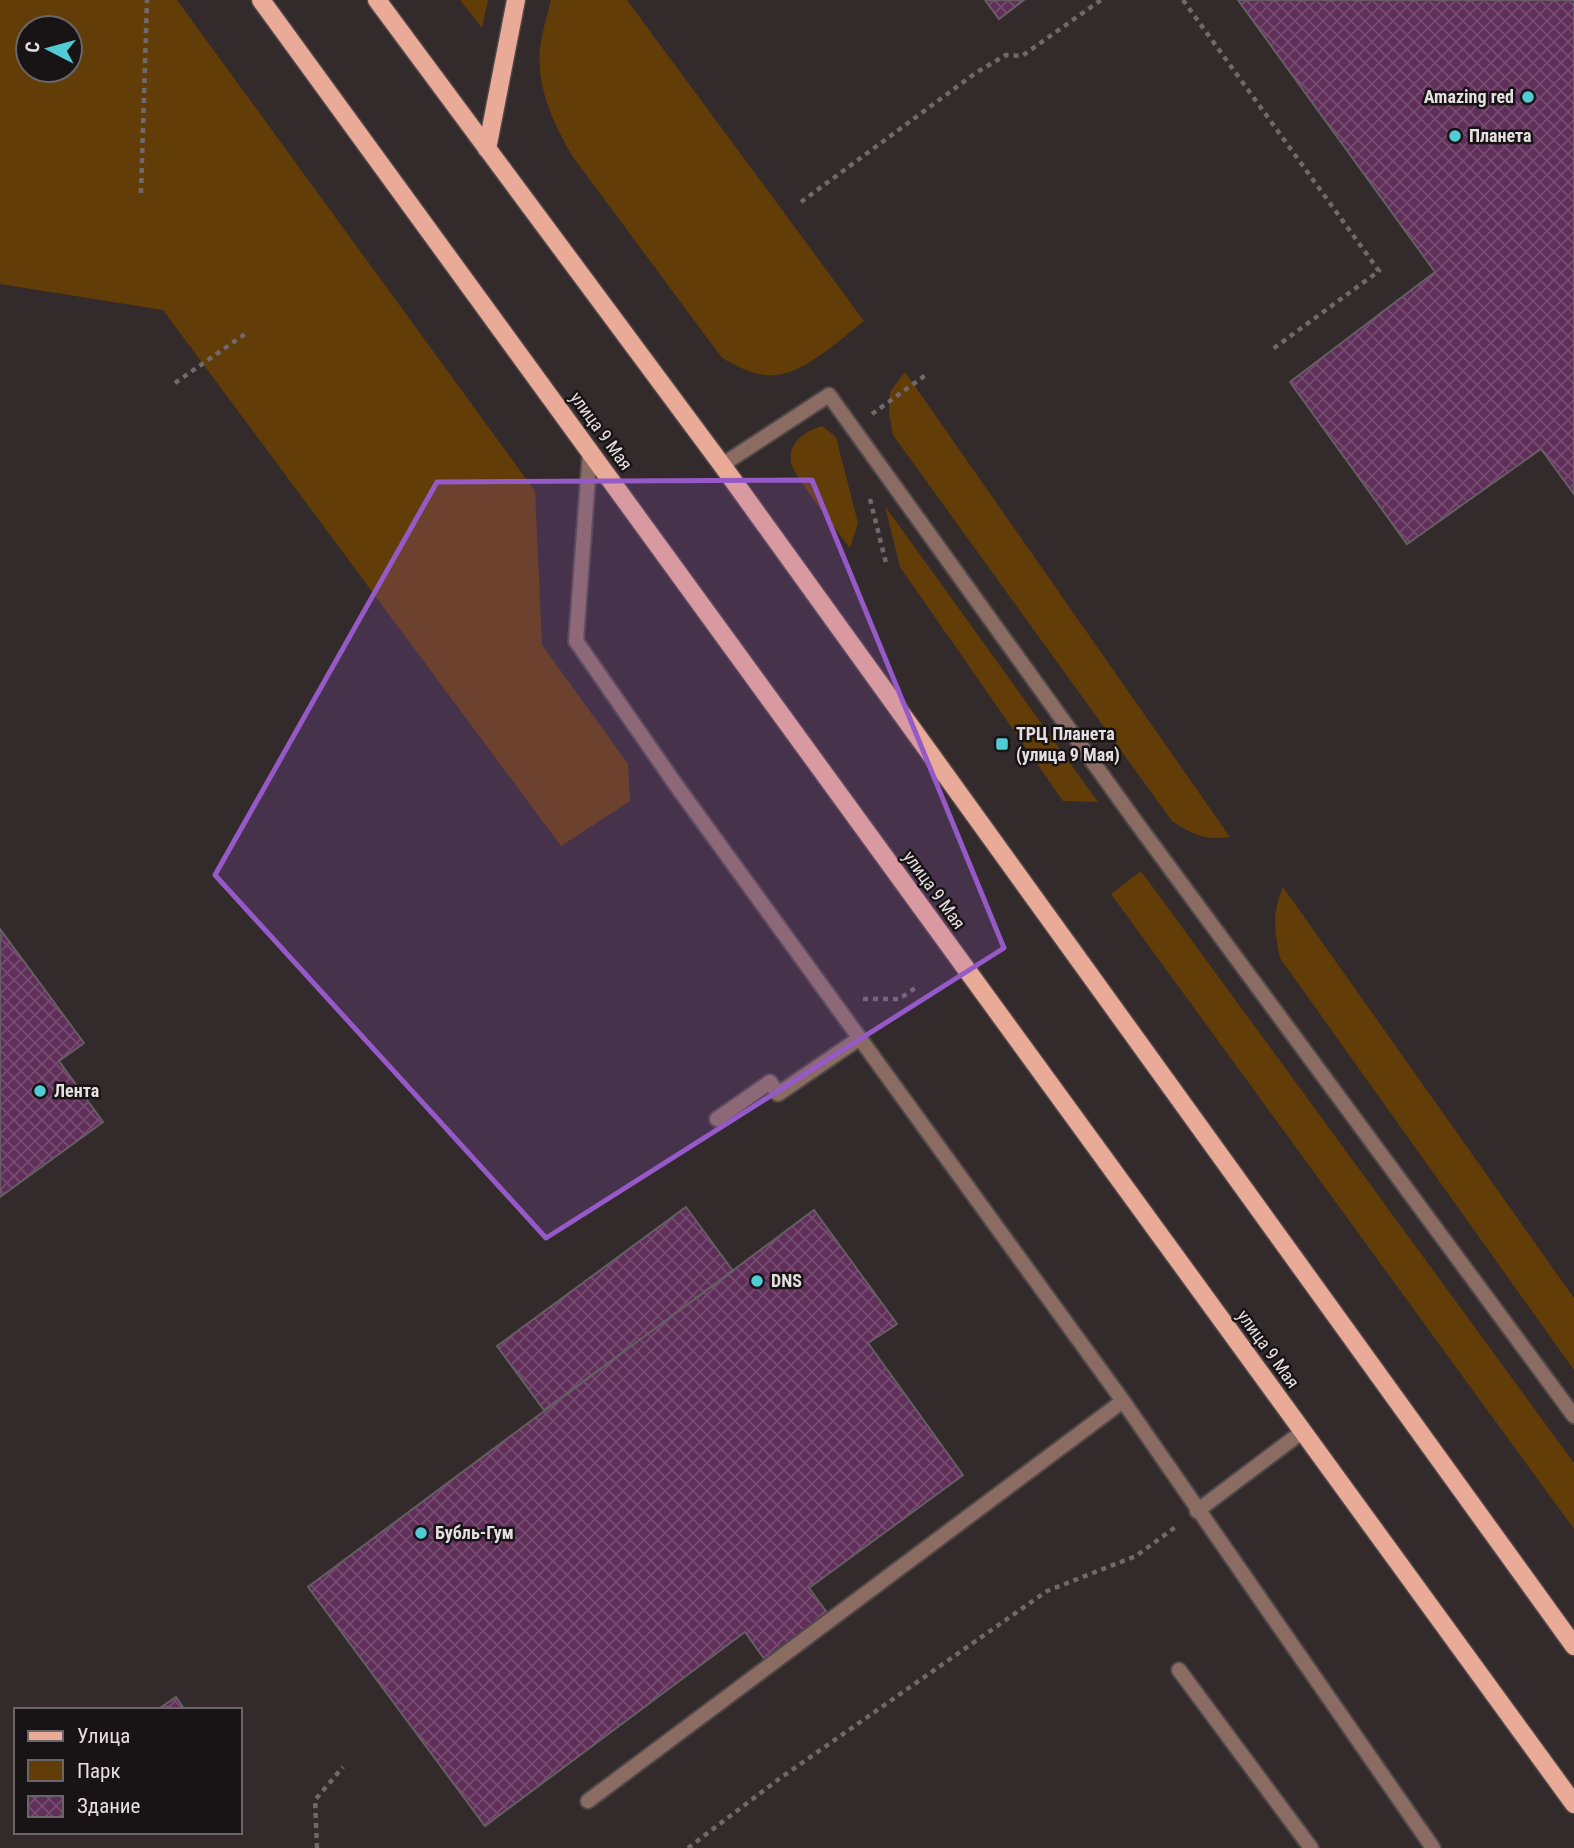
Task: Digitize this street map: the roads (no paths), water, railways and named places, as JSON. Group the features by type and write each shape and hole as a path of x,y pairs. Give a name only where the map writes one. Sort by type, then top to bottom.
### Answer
{"main road":[{"name":"улица 9 Мая","path":"261,0 1574,1804"},
{"path":"377,0 722,465 1574,1646"},
{"path":"487,149 516,0"}],"lane":[{"path":"722,465 829,396 1136,822 1574,1416"},
{"path":"590,451 576,641 676,785 1123,1401 1433,1848"},
{"path":"717,1119 770,1083 778,1094 860,1038"},
{"path":"588,1801 1123,1401"},
{"path":"1197,1511 1302,1432"},
{"path":"1180,1670 1311,1848"}],"place":[{"name":"Amazing red","path":"1528,97"},
{"name":"Планета","path":"1455,136"},
{"name":"ТРЦ Планета (улица 9 Мая)","path":"1002,744"},
{"name":"Лента","path":"40,1091"},
{"name":"DNS","path":"757,1281"},
{"name":"Бубль-Гум","path":"421,1533"}]}
